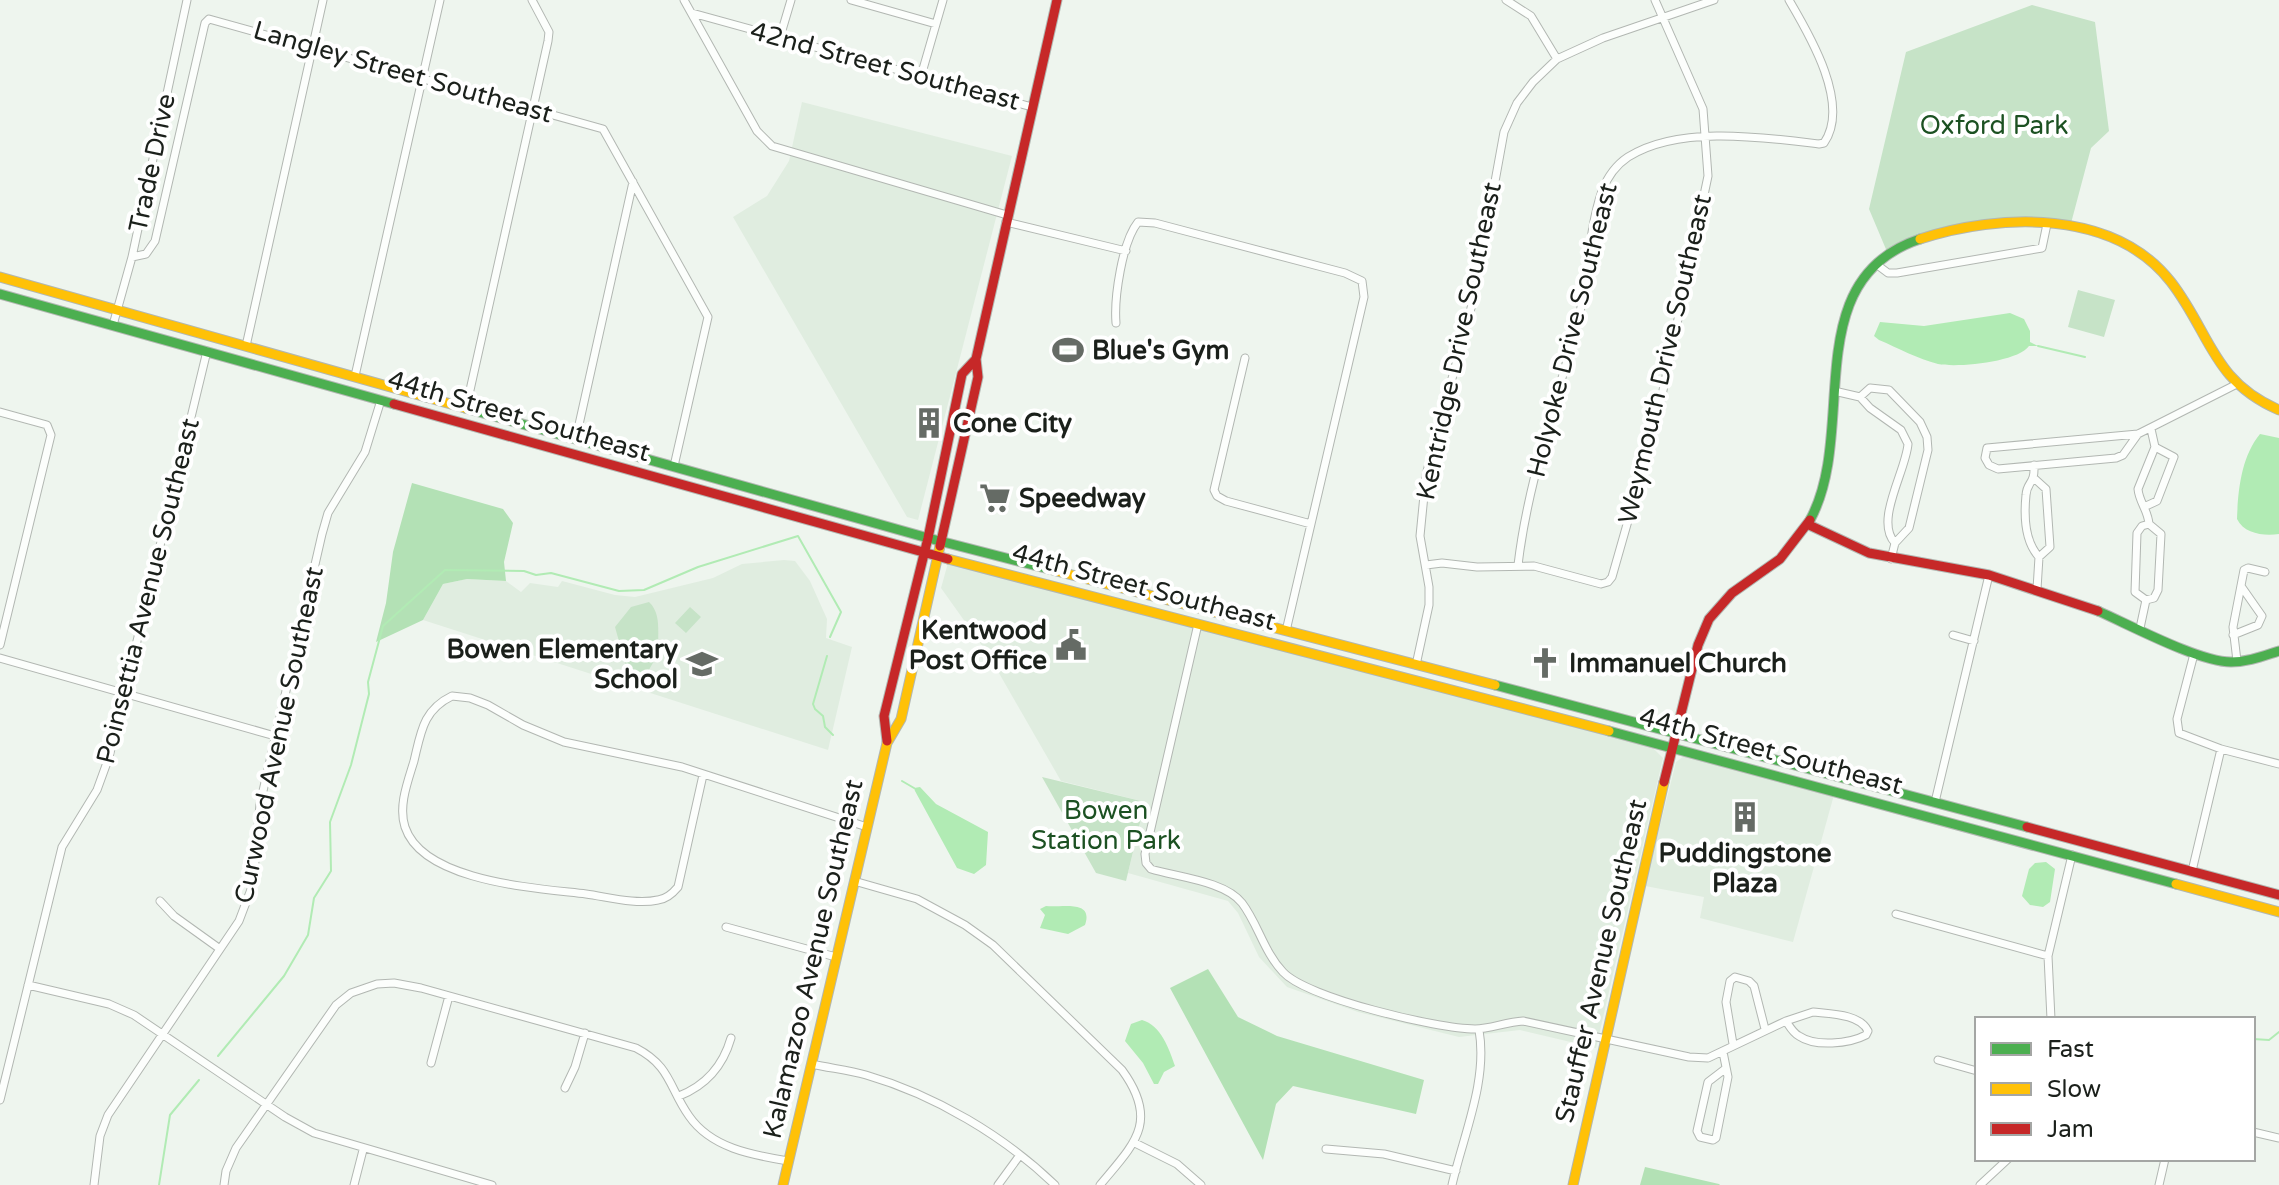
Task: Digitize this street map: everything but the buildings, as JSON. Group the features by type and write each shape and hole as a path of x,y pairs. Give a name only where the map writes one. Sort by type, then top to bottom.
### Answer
{"main road":[{"name":"Kalamazoo Avenue Southeast","path":"783,1185 887,743 900,720 904,705 978,377 976,359 1006,218 1057,0"},
{"name":"Stauffer Avenue Southeast","path":"1573,1185 1672,747 1703,631 1722,599 1775,563 1791,547 1821,497 1828,471 1837,348 1846,306 1876,264 1911,241 1944,231 1989,224 2047,224 2105,236 2135,248 2158,266 2224,371 2268,407 2279,410"},
{"name":"44th Street Southeast","path":"0,277 928,538 1552,700 2279,895"},
{"name":"44th Street Southeast","path":"0,294 924,553 1672,747 2279,912"},
{"path":"207,351 216,343 234,343"},
{"name":"Kalamazoo Avenue Southeast","path":"887,743 884,716 928,538 962,374 976,359"},
{"path":"333,387 348,383 355,376"},
{"path":"960,387 968,389 971,408"},
{"path":"381,400 392,392 410,392"},
{"path":"528,441 535,433 549,431"},
{"path":"651,475 662,475 674,466"},
{"path":"676,482 685,475 700,473"},
{"path":"771,509 779,501 792,499"},
{"path":"1807,524 1850,545 1891,559 1989,575 2037,589 2140,628 2194,654 2237,661 2279,651"},
{"path":"1154,612 1166,611 1177,603"},
{"path":"1198,624 1206,617 1227,615"},
{"path":"1391,674 1406,672 1416,665"},
{"path":"893,680 893,700 904,705"},
{"path":"1496,702 1512,693 1543,702 1552,700"},
{"path":"1812,785 1824,779 1827,773"},
{"path":"1844,794 1850,784 1863,783"},
{"path":"1874,802 1923,811 1935,802"},
{"path":"2072,855 2080,848 2099,846"},
{"path":"2162,881 2169,871 2192,871"}],"street":[{"name":"Trade Drive","path":"113,325 132,257 187,0"},
{"path":"246,346 323,0"},
{"path":"355,376 440,0"},
{"path":"466,408 549,32 532,0"},
{"path":"684,0 757,131 772,146 1006,218 1126,251"},
{"path":"780,37 791,0"},
{"path":"851,0 867,2 936,24"},
{"path":"921,76 943,0"},
{"path":"1506,0 1531,16 1557,59"},
{"name":"Weymouth Drive Southeast","path":"1518,565 1534,566 1598,583 1608,582 1642,475 1668,370 1708,176 1703,109 1655,0"},
{"name":"Kentridge Drive Southeast","path":"1416,665 1429,605 1420,536 1426,475 1476,285 1504,132 1517,103 1557,59 1603,38 1714,0"},
{"name":"Holyoke Drive Southeast","path":"1518,565 1522,529 1579,314 1603,189 1611,173 1626,158 1661,144 1706,137 1759,136 1824,143 1831,129 1830,91 1820,55 1789,0"},
{"name":"42nd Street Southeast","path":"692,13 1032,107"},
{"name":"Langley Street Southeast","path":"132,257 146,254 155,241 205,23 213,19 603,129 633,182"},
{"path":"576,438 633,182"},
{"path":"633,182 708,317 674,466"},
{"path":"1116,323 1126,251 1138,222 1169,227 1345,273 1362,281 1364,297 1286,631"},
{"path":"1876,264 1888,273 1897,273 2042,248 2047,224"},
{"name":"Poinsettia Avenue Southeast","path":"0,1100 62,847 102,778 207,351"},
{"path":"1245,358 1214,490 1226,501 1311,524"},
{"path":"2138,434 2123,455 2116,458 1998,469 1986,463 1987,448 2138,434 2237,384"},
{"path":"1860,397 1870,388 1889,390 1926,431 1928,450 1909,528 1895,543 1891,559"},
{"path":"1834,391 1860,397 1901,430 1908,444 1886,523 1890,538 1895,543"},
{"name":"Curwood Avenue Southeast","path":"94,1185 100,1136 108,1115 239,921 253,884 260,804 328,513 365,452 381,400"},
{"path":"0,412 42,423 51,429 0,645"},
{"path":"2146,600 2154,598 2158,590 2161,534 2149,524 2146,506 2138,489 2155,447 2151,429"},
{"path":"2146,506 2157,501 2174,457 2155,447"},
{"path":"2034,465 2035,479 2026,494 2029,543 2039,557 2037,589"},
{"path":"2035,479 2046,489 2050,547 2039,557"},
{"path":"2146,600 2135,592 2137,533 2142,526 2149,524"},
{"path":"1426,565 1518,565"},
{"path":"2237,661 2233,635 2245,568 2265,572"},
{"path":"1935,802 1989,575"},
{"path":"2233,635 2258,625 2262,616 2241,586"},
{"path":"2140,628 2146,600"},
{"path":"1198,624 1145,854 1146,863 1151,869 1218,887 1234,896 1242,903 1283,973 1304,987 1453,1028 1479,1030 1505,1022 1523,1021 1689,1057 1708,1058 1765,1029 1786,1021 1813,1012 1834,1014 1863,1023 1868,1031 1866,1035 1851,1041 1814,1041 1797,1035 1786,1021"},
{"path":"1953,635 1974,641"},
{"path":"2194,654 2179,707 2177,727 2184,737 2279,764"},
{"path":"0,658 275,736"},
{"path":"703,775 678,887 671,895 659,900 520,886 472,876 425,853 405,827 405,792 422,731 431,710 452,696 470,698 488,705 523,725 564,742 682,767 867,827"},
{"path":"2192,871 2221,749"},
{"path":"2051,1017 2048,956 2072,855"},
{"path":"854,881 917,899 965,925 993,945 1130,1081 1140,1106 1135,1143 1100,1185"},
{"path":"160,901 174,916 220,949"},
{"path":"1896,914 2048,956"},
{"path":"726,927 836,957"},
{"path":"1733,1044 1726,1002 1730,981 1735,977 1754,986 1765,1029"},
{"path":"224,1185 226,1171 236,1148 330,1012 348,995 368,986 404,984 636,1048 652,1058 664,1071 689,1116 712,1138 741,1151 788,1161"},
{"path":"28,985 109,1004 134,1015 266,1104 318,1135 492,1185"},
{"path":"431,1063 449,996"},
{"path":"1452,1185 1480,1072 1482,1044 1479,1030"},
{"path":"565,1088 585,1033"},
{"path":"679,1096 700,1086 710,1077 722,1061 731,1038"},
{"path":"1723,1052 1728,1077 1720,1127 1716,1138 1707,1140 1700,1137 1697,1131 1708,1082 1725,1069"},
{"path":"1938,1060 1975,1070"},
{"path":"812,1064 864,1075 948,1109 1020,1155 1055,1185"},
{"path":"2255,1132 2279,1138"},
{"path":"1135,1143 1177,1164 1201,1185"},
{"path":"1326,1149 1384,1154 1456,1171"},
{"path":"354,1185 363,1150"},
{"path":"998,1185 1020,1155"},
{"path":"1980,1185 2006,1161"},
{"path":"2159,1185 2165,1161"}],"shaded area":[{"path":"802,102 1012,156 918,520 907,517 733,217 767,196 789,161"},
{"path":"2010,313 2024,319 2030,331 2030,342 2038,346 2029,346 2023,352 2000,360 1938,364 1874,336 1880,322 1924,326"},
{"path":"2260,434 2279,438 2279,534 2255,533 2244,528 2237,519 2245,464"},
{"path":"412,483 503,509 513,523 504,562 506,581 467,579 443,584 423,620 376,642 386,603 393,552"},
{"name":"Bowen Elementary School","path":"795,561 810,581 827,619 826,638 852,647 828,750 423,620 443,584 467,579 506,581 521,592 530,583 558,587 562,581 635,597 713,578 742,564"},
{"path":"948,563 1651,746 1663,758 1596,1048 1520,1030 1459,1037 1358,1012 1287,987 1259,957 1238,913 1228,901 1128,873 1145,802 1061,781 988,654 941,588"},
{"path":"1684,756 1834,795 1793,942 1700,918 1704,897 1645,886 1676,762"},
{"path":"920,787 936,804 988,832 986,865 974,874 957,868 915,791 914,788"},
{"path":"2046,862 2055,869 2050,902 2043,907 2030,905 2022,896 2029,869 2035,863"},
{"path":"1046,906 1081,908 1087,917 1085,925 1068,934 1040,928 1045,915 1040,909"},
{"path":"1208,969 1238,1017 1277,1036 1424,1080 1416,1114 1293,1086 1276,1104 1263,1160 1170,988"},
{"path":"1142,1020 1159,1032 1175,1066 1164,1072 1158,1084 1154,1084 1143,1063 1125,1041 1131,1024"},
{"path":"1645,1167 1719,1184 1720,1185 1640,1185"}],"green space":[{"name":"Oxford Park","path":"2032,5 2095,22 2109,131 2091,148 2070,227 2047,224 1944,231 1888,254 1869,209 1906,52"},
{"path":"2078,290 2115,300 2104,337 2068,327"},
{"path":"649,602 658,621 660,656 646,675 633,679 629,677 615,627 631,607"},
{"path":"690,607 701,617 686,633 675,623"},
{"name":"Bowen Station Park","path":"1042,777 1145,802 1126,881 1096,873"}],"waterway":[{"path":"2038,346 2085,357"},
{"path":"218,1056 284,976 308,935 314,898 331,871 330,822 351,765 383,626 445,570 524,571 536,575 551,573 619,591 644,590 698,567 798,536 841,612 830,637"},
{"path":"827,656 813,704 833,735"},
{"path":"902,781 914,788"},
{"path":"2255,1039 2269,1040 2279,1032"},
{"path":"159,1185 170,1115 199,1080"}],"traffic: fast":[{"path":"1810,520 1824,484 1837,362 1844,322 1857,288 1882,259 1920,239"},
{"path":"0,294 394,404"},
{"path":"465,408 1049,569"},
{"path":"2098,611 2183,650 2217,660 2243,661 2279,651"},
{"path":"1495,685 2027,827"},
{"path":"1609,731 2176,884"}],"traffic: slow":[{"path":"1920,239 1985,224 2020,222 2054,223 2088,229 2119,241 2147,258 2171,282 2215,355 2239,385 2279,410"},
{"path":"0,277 465,408"},
{"path":"783,1185 887,743 901,719 940,546"},
{"path":"948,559 1609,731"},
{"path":"1049,569 1495,685"},
{"path":"1573,1185 1664,782"},
{"path":"2176,884 2279,912"}],"traffic: jam":[{"path":"940,546 978,377 976,359 1057,0"},
{"path":"887,741 884,716 928,538 962,374 976,359"},
{"path":"394,404 948,559"},
{"path":"1664,782 1698,645 1709,619 1732,593 1780,559 1810,520"},
{"path":"1807,524 1869,553 1989,575 2098,611"},
{"path":"2027,827 2279,895"}],"place":[{"name":"Blue's Gym","path":"1068,350"},
{"name":"Cone City","path":"929,423"},
{"name":"Speedway","path":"995,498"},
{"name":"Kentwood Post Office","path":"1071,645"},
{"name":"Immanuel Church","path":"1545,663"},
{"name":"Bowen Elementary School","path":"702,664"},
{"name":"Puddingstone Plaza","path":"1745,817"}]}
